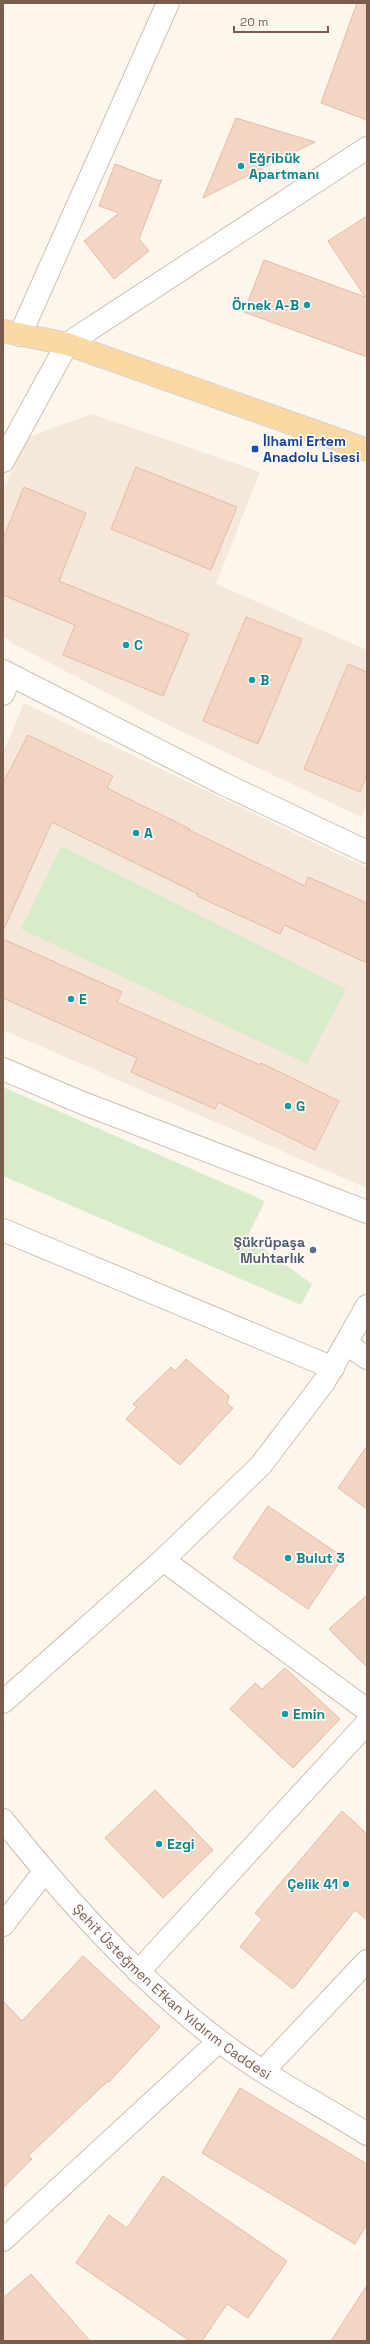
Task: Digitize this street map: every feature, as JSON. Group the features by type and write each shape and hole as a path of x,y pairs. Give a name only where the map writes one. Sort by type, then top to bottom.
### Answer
{"main road":[{"path":"12,333 68,344 367,450"}],"street":[{"path":"12,333 168,3"},
{"path":"3,461 68,344 367,148"},
{"path":"5,680 367,852"},
{"path":"3,1069 80,1102 367,1212"},
{"path":"3,1230 333,1368"},
{"path":"3,1702 164,1560 261,1465 333,1368 367,1306"},
{"path":"347,1344 367,1358"},
{"path":"164,1560 367,1710"},
{"path":"138,1972 367,1723"},
{"name":"Şehit Üsteğmen Efkan Yıldırım Caddesi","path":"3,1820 44,1872 138,1972 219,2041 367,2134"},
{"path":"3,1925 44,1872"},
{"path":"264,2070 367,1960"},
{"path":"3,2240 219,2041"}],"shaded area":[{"path":"92,414 260,472 216,584 367,650 367,802 361,817 162,722 12,643 3,635 3,491 26,438"},
{"path":"24,703 367,868 367,1188 3,1030 3,753"}],"green space":[{"path":"61,846 346,989 307,1064 21,929"},
{"path":"3,1087 265,1201 247,1237 312,1284 301,1305 3,1176"}],"building":[{"path":"357,3 367,3 367,120 321,103"},
{"name":"Eğribük Apartmanı","path":"236,118 315,142 203,198"},
{"path":"115,164 160,181 162,179 139,239 149,251 114,279 84,241 119,213 99,206"},
{"name":"Örnek A-B","path":"367,216 367,357 244,312 264,260 365,297 328,241"},
{"path":"136,467 237,507 211,570 111,529"},
{"path":"24,487 86,513 59,581 189,634 163,696 63,655 75,625 3,595 3,539"},
{"name":"B","path":"246,617 302,639 258,744 203,721"},
{"path":"348,664 367,672 367,774 360,792 304,769"},
{"path":"28,735 113,776 107,788 190,829 189,830 305,886 308,877 367,903 367,963 284,925 280,934 197,896 198,894 52,822 3,931 3,783"},
{"path":"3,939 122,992 117,1002 260,1065 261,1063 339,1101 315,1150 218,1102 215,1109 131,1072 137,1058 3,998"},
{"path":"186,1359 229,1396 227,1404 233,1408 180,1465 126,1419 137,1407 133,1404 171,1367 175,1371"},
{"path":"367,1446 367,1509 338,1488"},
{"name":"Bulut 3","path":"268,1506 343,1557 308,1609 233,1558"},
{"path":"367,1595 367,1667 329,1629"},
{"name":"Emin","path":"285,1668 340,1719 293,1768 230,1709 255,1683 262,1689"},
{"name":"Ezgi","path":"155,1790 213,1850 163,1898 105,1838"},
{"path":"342,1811 367,1834 367,1920 355,1910 293,1989 240,1947 262,1919 255,1913"},
{"path":"83,1956 160,2027 109,2082 108,2081 28,2156 32,2159 3,2188 3,2001 22,2021"},
{"path":"240,2088 367,2164 367,2224 355,2244 202,2153"},
{"path":"163,2176 287,2261 248,2318 227,2304 202,2341 190,2341 76,2263 109,2215 127,2228"},
{"path":"31,2274 90,2341 3,2341 3,2298"},
{"path":"367,2285 367,2341 331,2341"}],"place":[{"name":"Eğribük Apartmanı","path":"241,166"},
{"name":"Örnek A-B","path":"307,305"},
{"name":"İlhami Ertem Anadolu Lisesi","path":"255,449"},
{"name":"C","path":"126,645"},
{"name":"B","path":"252,680"},
{"name":"A","path":"136,833"},
{"name":"E","path":"71,999"},
{"name":"G","path":"288,1106"},
{"name":"Şükrüpaşa Muhtarlık","path":"313,1250"},
{"name":"Bulut 3","path":"288,1558"},
{"name":"Emin","path":"285,1714"},
{"name":"Ezgi","path":"159,1844"},
{"name":"Çelik 41","path":"346,1884"}]}
